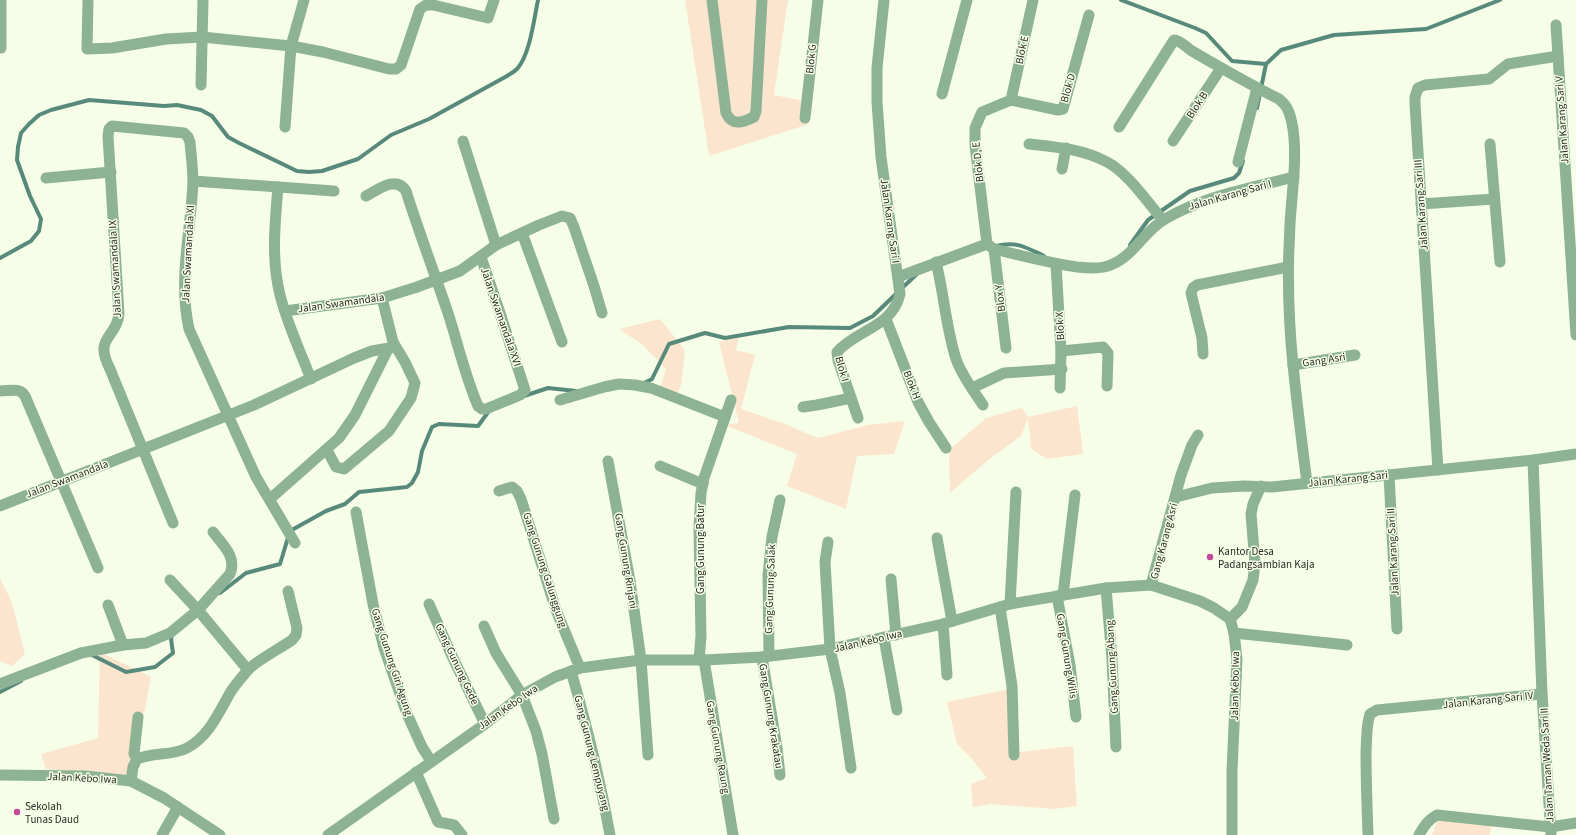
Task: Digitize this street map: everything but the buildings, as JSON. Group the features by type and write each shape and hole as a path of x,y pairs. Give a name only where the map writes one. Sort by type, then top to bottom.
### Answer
{"street":[{"path":"1,0 1,48"},
{"path":"88,0 87,48 112,48 166,39 202,37 290,46 323,52 389,69 396,69 400,65 420,10 426,5 433,5 488,18 494,0"},
{"path":"201,85 203,0"},
{"path":"285,127 290,46 304,0"},
{"path":"712,0 726,113 729,119 734,122 747,120 754,117 756,111 762,0"},
{"name":"Blok G","path":"805,118 818,0"},
{"name":"Jalan Karang Sari I","path":"884,0 877,68 877,102 883,172 898,277 936,262 990,246 1056,264 1104,268 1130,254 1148,233 1162,220 1184,208 1218,197 1294,177"},
{"path":"942,94 967,0"},
{"name":"Blok E","path":"1011,100 1033,0"},
{"name":"Blok D","path":"1011,100 1058,110 1063,109 1089,15"},
{"name":"Jalan Karang Sari V","path":"1556,24 1576,335"},
{"path":"1119,127 1174,40 1177,40 1221,68 1279,99 1286,106 1290,115 1294,139 1294,177 1289,231 1288,267 1293,365 1306,483"},
{"name":"Jalan Karang Sari III","path":"1438,470 1415,97 1418,88 1425,85 1489,79 1508,64 1558,56"},
{"name":"Blok B","path":"1173,141 1221,68"},
{"path":"1238,162 1257,88"},
{"name":"Blok D, E","path":"990,246 975,128 982,112 1011,100"},
{"name":"Jalan Swamandala IX","path":"173,523 110,369 104,350 104,346 119,321 108,136 109,129 112,126 184,133 188,137"},
{"name":"Jalan Swamandala XI","path":"188,137 193,181 184,292 185,312 189,329 256,478 270,499 295,543"},
{"path":"463,142 466,156 496,245"},
{"path":"1029,144 1066,148 1088,154 1108,163 1125,176 1162,220"},
{"path":"1490,144 1500,262"},
{"path":"1062,169 1066,148"},
{"path":"46,178 110,172"},
{"path":"193,181 334,191"},
{"path":"366,196 392,183 403,186 435,280"},
{"path":"278,187 274,234 275,257 280,294 285,311"},
{"path":"1421,204 1494,199"},
{"name":"Jalan Swamandala","path":"311,379 285,311 382,298 435,280 460,271 496,245 562,216 570,218 578,237 602,313"},
{"path":"522,233 562,342"},
{"name":"Blox Y","path":"990,246 1006,348"},
{"name":"Jalan Swamandala XVI","path":"435,280 450,319 465,373 478,406 482,409 490,407 523,393 525,390 521,377 481,257"},
{"path":"936,262 951,340 957,360 983,405"},
{"name":"Blok X","path":"1056,264 1062,369 1060,388"},
{"path":"1203,354 1202,338 1191,293 1193,288 1197,285 1288,267"},
{"path":"886,319 898,305 900,294 898,277"},
{"path":"326,450 336,467 344,469 389,431 411,398 415,383 405,362 392,348 382,298"},
{"name":"Blok I","path":"858,418 838,360 837,352 848,343 886,319"},
{"name":"Blok H","path":"886,319 918,402 946,448"},
{"path":"1061,351 1103,347 1108,353 1107,386"},
{"path":"270,499 339,438 348,426 392,348"},
{"name":"Jalan Swamandala","path":"0,506 254,404 354,358 372,351 392,348"},
{"name":"Gang Asri","path":"1293,365 1355,355"},
{"path":"972,388 1004,373 1062,369"},
{"path":"560,400 604,387 619,384 635,385 651,388 725,417"},
{"path":"0,391 19,390 23,392 98,568"},
{"path":"803,407 851,398"},
{"name":"Gang Gunung Batur","path":"702,660 698,528 703,484 731,400"},
{"name":"Gang Karang Asri","path":"1152,585 1183,468 1192,445 1198,435"},
{"name":"Jalan Karang Sari","path":"1261,486 1438,470 1576,454"},
{"name":"Jalan Karang Sari IV","path":"1368,835 1366,773 1367,731 1370,714 1377,710 1542,694 1533,460"},
{"name":"Gang Gunung Rinjani","path":"608,461 630,581 641,660 648,755"},
{"path":"660,466 703,484"},
{"name":"Jalan Karang Sari II","path":"1388,475 1397,629"},
{"path":"1230,619 1242,608 1253,580 1255,563 1251,514 1253,504 1261,486"},
{"name":"Gang Karang Asri","path":"1176,497 1212,488 1261,486"},
{"name":"Gang Gunung Galunggung","path":"499,491 512,487 517,491 521,499 576,670"},
{"path":"1014,755 1012,686 1005,605 1016,492"},
{"name":"Gang Gunung Wilis","path":"1075,495 1060,595 1076,717"},
{"name":"Gang Gunung Salak","path":"765,656 768,575 772,537 780,500"},
{"name":"Gang Gunung Giri Agung","path":"356,512 372,604 384,648 408,714 422,746 431,761"},
{"path":"0,684 81,653 123,645 146,643 170,633 198,610 230,574 233,563 231,556 213,532"},
{"path":"937,538 948,622 947,675"},
{"path":"828,542 825,562 825,578 830,649 840,693 851,768"},
{"path":"891,579 896,635"},
{"path":"170,580 198,610 248,670"},
{"name":"Jalan Kebo Iwa","path":"328,835 485,724 522,695 555,677 576,670 641,660 702,660 765,656 830,649 884,638 948,622 1005,605 1106,588 1152,585 1200,601 1214,608 1230,619 1234,633 1237,659 1232,771 1232,835"},
{"name":"Gang Gunung Abang","path":"1106,588 1112,659 1116,747"},
{"path":"131,781 133,767 137,759 144,756 173,752 187,748 200,739 213,725 231,692 248,670 292,640 296,635 297,628 288,591"},
{"name":"Gang Gunung Gede","path":"429,604 485,724"},
{"path":"108,605 123,645"},
{"path":"484,626 496,653 522,695 536,730 554,819"},
{"path":"1234,633 1346,646"},
{"path":"884,638 897,710"},
{"name":"Gang Gunung Krakatau","path":"765,656 780,775"},
{"name":"Gang Gunung Raung","path":"702,660 733,835"},
{"name":"Gang Gunung Lempuyang","path":"576,670 602,789 610,835"},
{"name":"Jalan Taman Weda Sari II","path":"1542,694 1551,831"},
{"path":"137,759 134,754 138,717"},
{"path":"416,772 438,822 454,825 462,835"},
{"name":"Jalan Kebo Iwa","path":"0,775 86,776 131,781 164,798 220,835"},
{"path":"162,835 178,807"},
{"path":"1419,835 1427,822 1437,815 1551,831 1576,823"}],"shaded area":[{"path":"685,0 788,0 774,95 804,101 809,124 709,156"},
{"path":"660,319 685,350 681,385 674,403 659,391 666,369 643,345 619,329"},
{"path":"739,337 736,350 755,355 741,409 785,424 818,438 868,425 905,421 894,454 857,456 846,509 787,486 797,454 725,425 739,423 719,342"},
{"path":"1077,406 1083,454 1047,459 1031,449 1028,418 1021,436 992,457 950,493 949,450 986,418 1022,408 1028,417"},
{"path":"0,578 12,603 25,654 12,666 0,661"},
{"path":"100,652 151,677 132,779 46,769 41,754 98,738"},
{"path":"1009,689 1019,752 1073,746 1077,806 1054,809 991,804 973,807 971,784 987,778 971,758 957,744 947,702"},
{"path":"1438,819 1492,822 1490,835 1432,835"}],"waterway":[{"path":"0,258 31,241 39,231 41,219 30,196 17,160 21,133 39,115 51,110 89,100 164,106 177,105 201,110 212,116 228,137 297,171 322,171 358,159 391,135 429,119 515,71 521,63 528,46 538,0"},
{"path":"1121,0 1206,33 1232,61 1266,64"},
{"path":"1257,108 1266,64 1281,50 1334,35 1426,29 1500,0"},
{"path":"1130,245 1148,220 1190,191 1234,178 1239,173 1243,161"},
{"path":"996,246 1010,244 1021,246 1044,256"},
{"path":"902,288 917,274"},
{"path":"642,384 652,379 669,344 705,333 725,338 789,327 850,328 873,316 897,293"},
{"path":"524,396 548,388 576,391"},
{"path":"220,593 246,573 280,564 290,531 326,511 345,504 359,492 407,487 412,483 418,472 422,451 432,427 439,424 478,426 489,411"},
{"path":"90,654 126,672 155,667 173,653 171,639 172,634"},
{"path":"0,692 21,681"}],"place":[{"name":"Kantor Desa Padangsambian Kaja","path":"1210,557"},
{"name":"Sekolah Tunas Daud","path":"17,812"}]}
